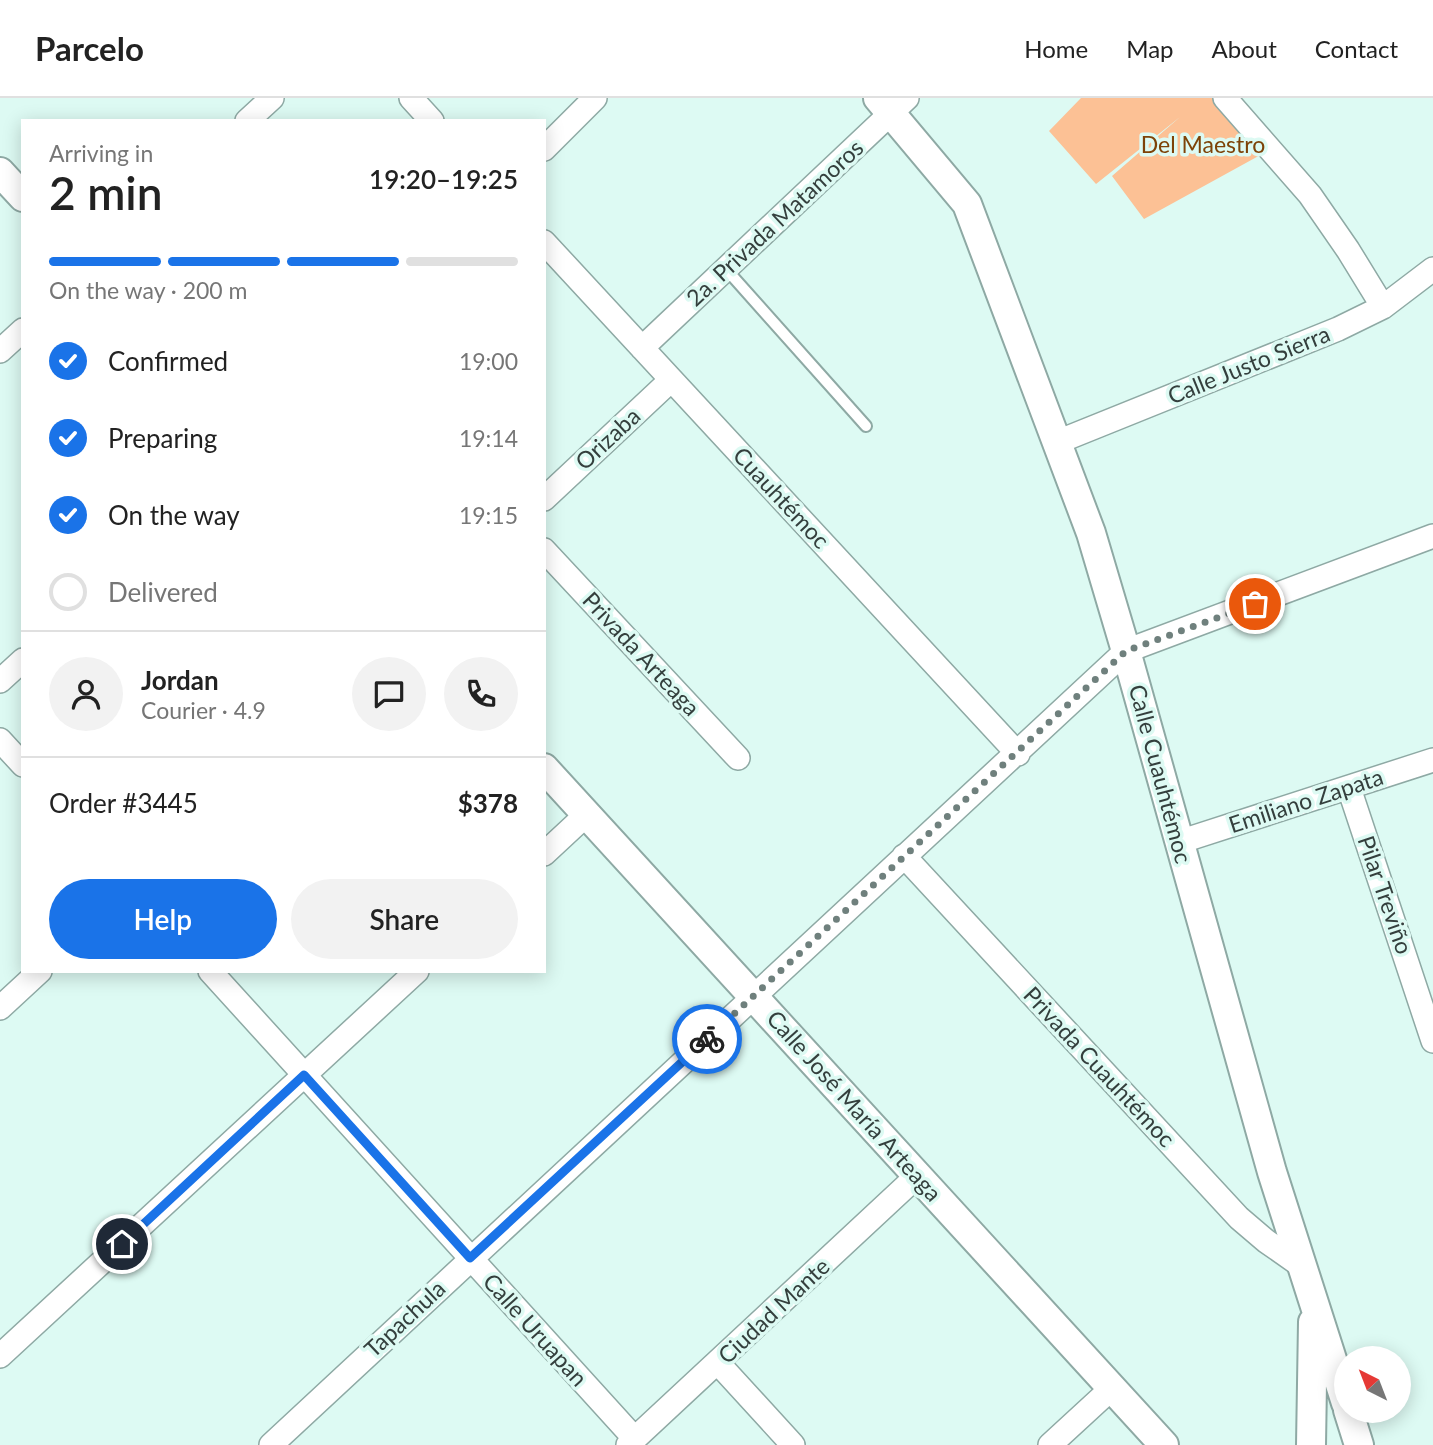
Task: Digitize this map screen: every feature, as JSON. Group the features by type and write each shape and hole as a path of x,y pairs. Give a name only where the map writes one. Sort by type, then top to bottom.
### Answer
{"street":[{"path":"249,119 272,98"},
{"path":"411,98 430,119"},
{"path":"546,147 595,98"},
{"path":"1225,98 1310,194 1383,307"},
{"name":"2a. Privada Matamoros","path":"642,348 726,270 892,103"},
{"name":"Calle Cuauhtémoc","path":"892,103 967,204 1091,533 1272,1172 1334,1365"},
{"path":"0,172 21,195"},
{"name":"Cuauhtémoc","path":"546,244 1018,754"},
{"name":"Calle Justo Sierra","path":"1055,443 1338,329 1383,307 1433,269"},
{"path":"0,351 21,332"},
{"name":"Orizaba","path":"546,497 671,380"},
{"path":"1126,651 1433,536"},
{"name":"Privada Arteaga","path":"546,553 738,758"},
{"name":"Tapachula","path":"271,1445 1126,651"},
{"path":"0,681 21,662"},
{"path":"0,740 21,763"},
{"name":"Emiliano Zapata","path":"1178,842 1433,760"},
{"name":"Calle José María Arteaga","path":"546,770 1164,1445"},
{"name":"Pilar Treviño","path":"1349,788 1425,985 1433,1041"},
{"path":"546,852 587,814"},
{"name":"Privada Cuauhtémoc","path":"904,856 1239,1218 1303,1267"},
{"path":"0,1008 38,973"},
{"name":"Calle Uruapan","path":"212,973 470,1258 632,1442"},
{"path":"0,1356 415,973"},
{"name":"Ciudad Mante","path":"632,1442 917,1176"},
{"path":"1311,1445 1313,1298"},
{"path":"718,1363 793,1445"},
{"path":"1050,1445 1112,1388"},
{"path":"1352,1423 1359,1445"}],"lane":[{"path":"726,270 866,426"}],"green space":[{"name":"Del Maestro","path":"1081,98 1212,98 1264,153 1144,219 1112,176 1180,117 1096,184 1049,131"}],"way so far":[{"path":"707,1039 1018,754 1126,651 1255,604"}],"route":[{"path":"122,1244 304,1075 470,1258 707,1039"}]}
